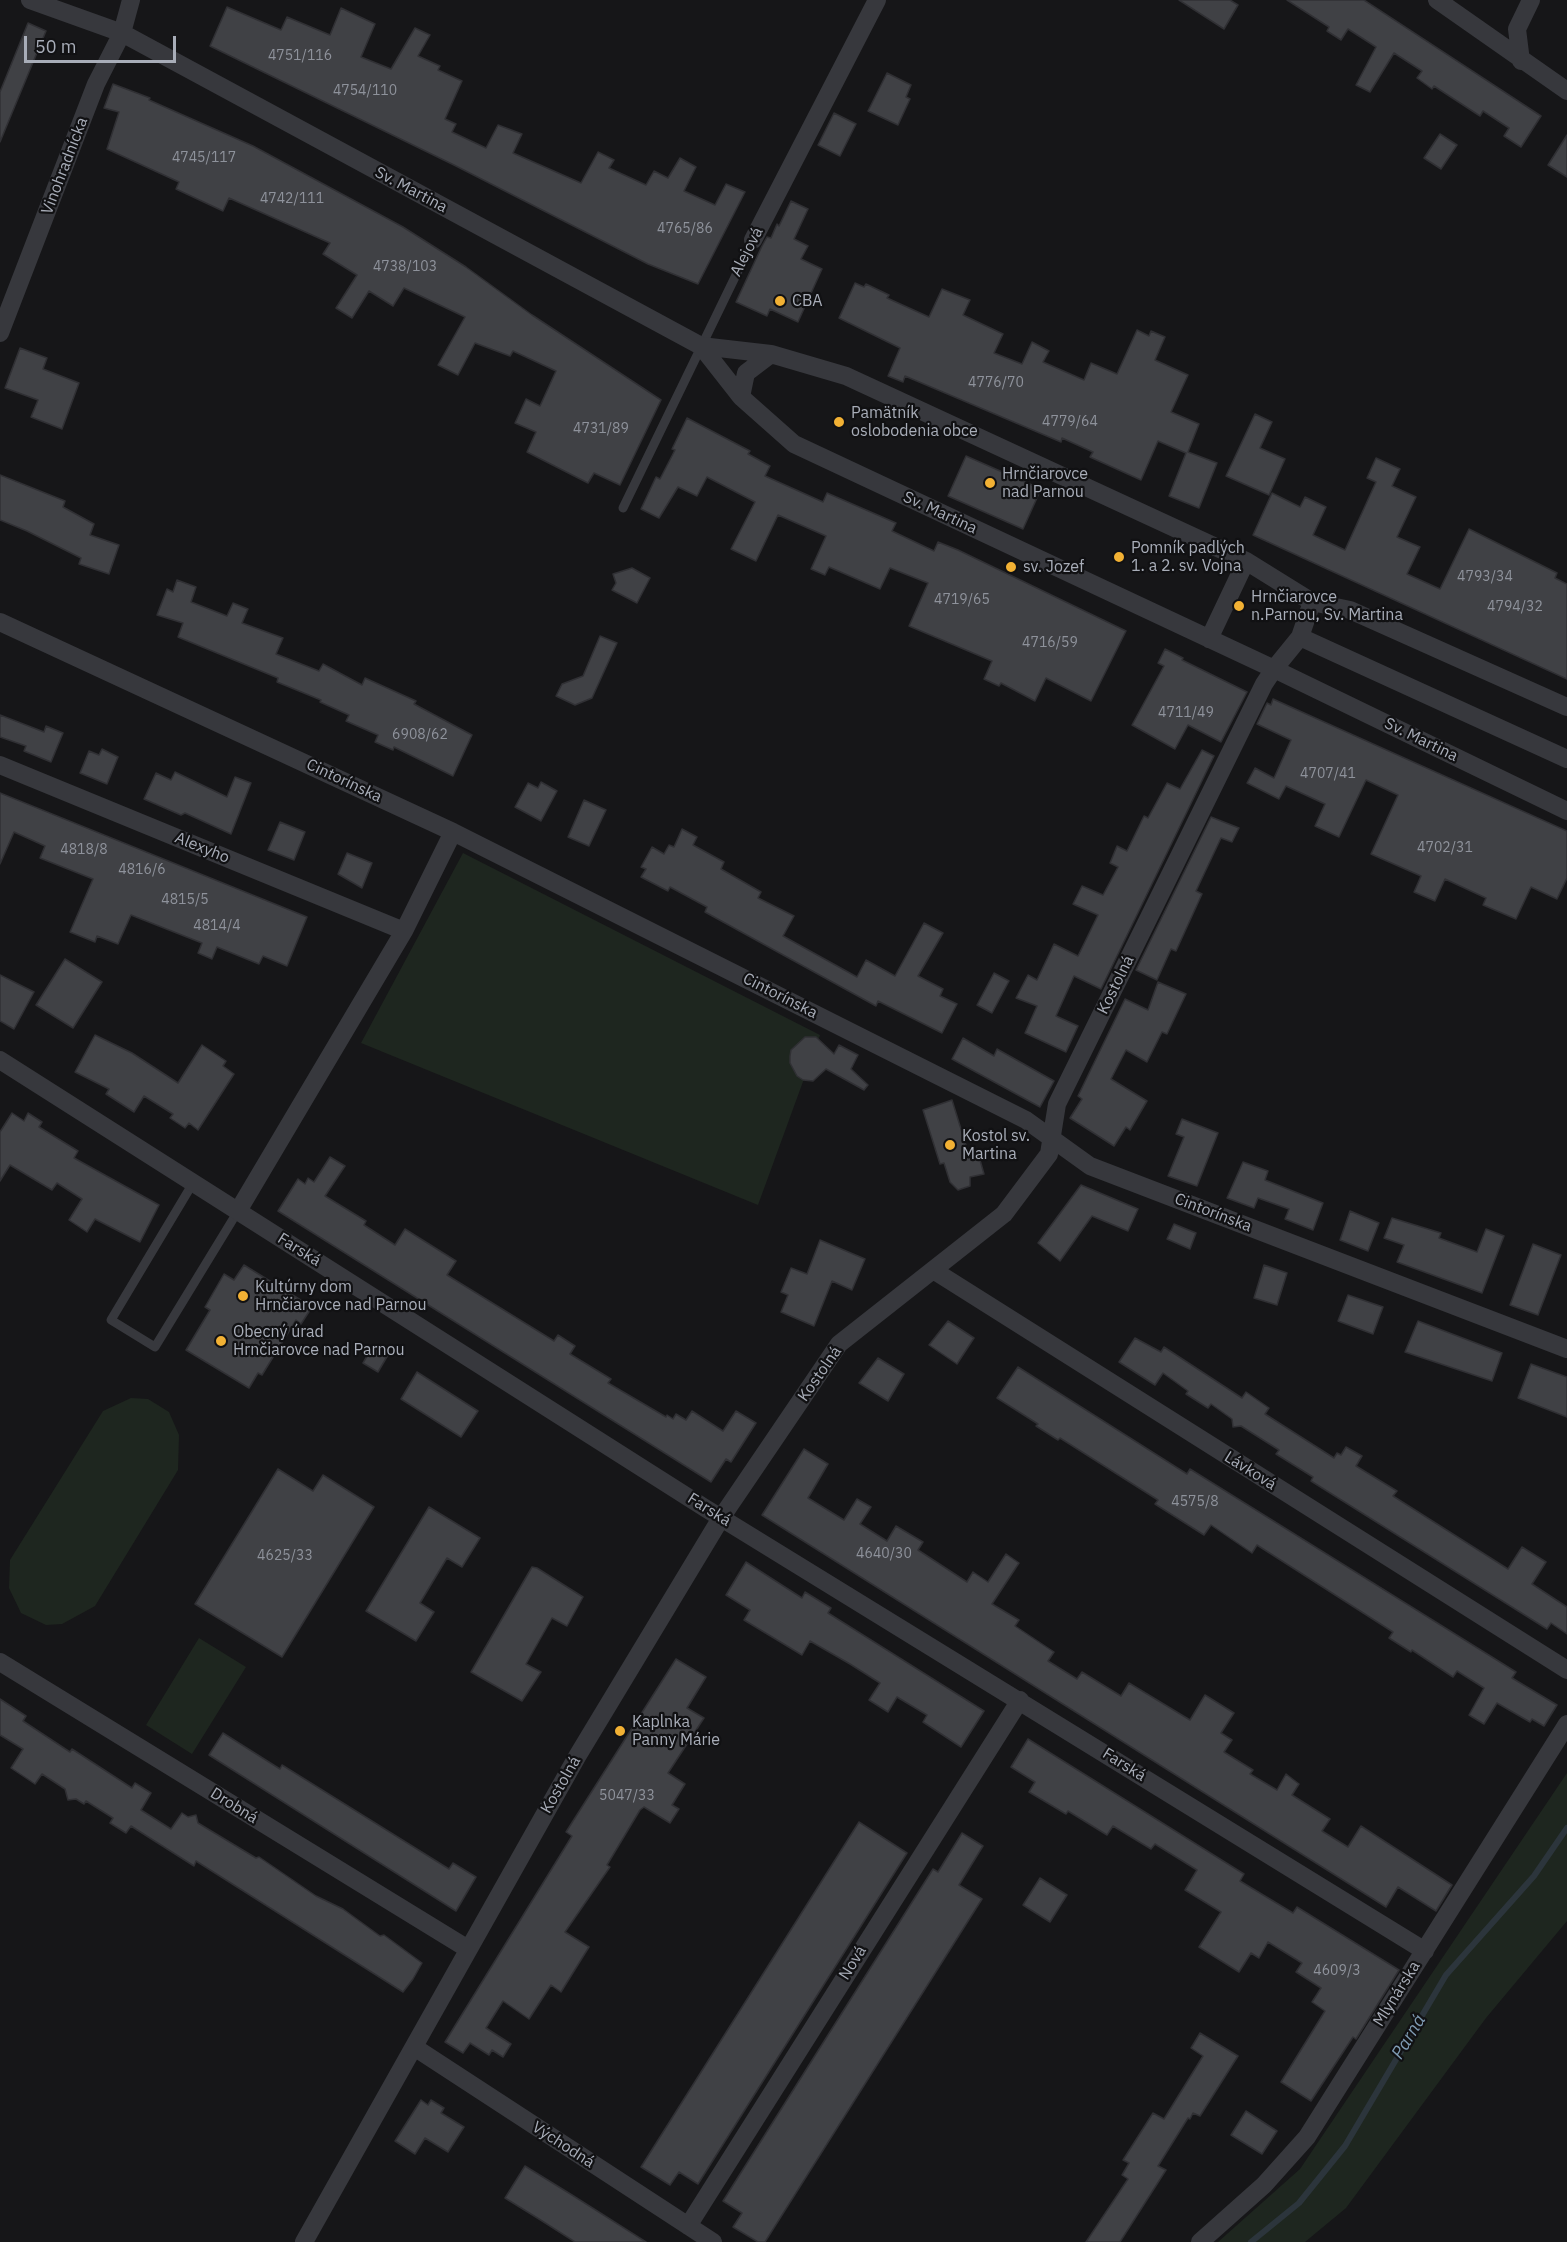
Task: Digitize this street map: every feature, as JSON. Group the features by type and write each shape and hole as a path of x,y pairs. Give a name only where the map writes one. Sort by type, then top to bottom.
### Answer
{"street":[{"name":"Sv. Martina","path":"30,0 122,33 700,346 771,354 846,376 1246,561 1312,602 1350,610 1567,707"},
{"name":"Vinohradnícka","path":"0,333 96,84 122,33 131,0"},
{"name":"Alejová","path":"753,240 877,0"},
{"path":"1437,0 1521,61 1567,91"},
{"path":"1521,61 1517,29 1531,0"},
{"name":"Sv. Martina","path":"700,346 741,397 794,444 1274,669 1567,811"},
{"path":"741,397 746,373 771,354"},
{"path":"1209,639 1246,561"},
{"path":"1274,669 1300,637 1312,602"},
{"name":"Cintorínska","path":"0,622 453,832 1016,1115 1090,1166 1567,1349"},
{"path":"1300,637 1567,759"},
{"name":"Kostolná","path":"304,2242 578,1755 721,1518 839,1344 1004,1214 1049,1154 1057,1104 1264,684 1274,669"},
{"name":"Alexyho","path":"0,765 404,931"},
{"path":"237,1211 404,931 453,832"},
{"name":"Farská","path":"0,1060 721,1518 1425,1951"},
{"name":"Lávková","path":"933,1270 1567,1670"},
{"name":"Drobná","path":"0,1662 468,1949"},
{"name":"Nová","path":"688,2226 1020,1700"},
{"name":"Mlynárska","path":"1200,2242 1264,2185 1307,2137 1567,1724"},
{"name":"Východná","path":"414,2047 713,2242"}],"lane":[{"name":"Alejová","path":"623,508 753,240"},
{"path":"193,1183 111,1320 155,1347 237,1211"}],"shaded area":[{"path":"463,853 820,1035 758,1205 361,1043"},
{"path":"131,1398 148,1399 169,1412 179,1435 178,1470 95,1606 62,1624 46,1625 21,1613 9,1588 10,1560 103,1411"},
{"path":"199,1638 246,1667 192,1754 146,1725"},
{"path":"1567,1773 1567,1921 1486,2018 1346,2208 1305,2242 1218,2242 1300,2169"}],"building":[{"path":"1179,0 1230,0 1238,5 1224,29"},
{"path":"1287,0 1364,0 1541,116 1521,147 1504,136 1509,128 1483,111 1480,116 1434,86 1432,89 1417,78 1422,71 1394,53 1370,92 1356,85 1376,47 1348,29 1341,40 1327,31 1329,27"},
{"path":"227,7 281,30 287,17 330,35 341,8 375,24 361,57 391,69 415,28 430,35 418,56 440,66 438,70 462,81 445,119 456,124 452,132 486,148 498,125 522,134 513,153 581,183 598,152 614,160 609,168 646,185 654,171 668,178 680,158 696,167 684,191 715,205 726,184 745,192 698,284 648,264 454,165 210,46"},
{"path":"28,23 46,31 0,142 0,92"},
{"path":"887,73 911,85 906,97 910,99 898,125 868,111"},
{"path":"113,84 150,98 149,100 253,146 403,227 466,267 532,315 661,400 620,485 594,473 588,483 527,452 536,432 515,423 526,399 540,406 556,371 513,351 510,356 475,343 458,375 438,365 465,317 404,288 393,306 369,291 352,318 336,308 357,275 323,254 330,243 229,198 223,211 176,189 179,182 107,149 119,112 104,108"},
{"path":"834,113 856,124 840,156 818,145"},
{"path":"1440,134 1457,145 1441,169 1424,158"},
{"path":"1567,135 1567,177 1548,165"},
{"path":"791,201 808,209 794,239 808,246 801,259 822,269 798,322 770,309 767,316 736,302 762,246 767,237 771,238 777,224 779,226"},
{"path":"855,283 864,287 866,284 889,295 887,298 929,317 942,289 970,300 963,315 1003,334 994,353 1022,364 1032,342 1049,351 1043,362 1084,380 1091,363 1117,374 1137,330 1149,336 1151,331 1165,337 1155,360 1188,375 1171,412 1199,424 1188,452 1217,463 1199,508 1169,496 1186,453 1158,441 1141,480 1090,457 1093,452 1062,438 1061,442 905,376 903,382 888,376 900,348 839,318"},
{"path":"20,348 47,358 43,369 79,383 62,429 31,417 38,400 5,388"},
{"path":"1255,414 1272,422 1260,448 1285,459 1269,495 1226,476"},
{"path":"687,418 750,451 748,454 770,466 765,476 823,502 827,493 896,523 892,531 934,551 938,542 958,550 1126,631 1091,701 1046,678 1035,701 1001,683 999,686 984,679 992,661 909,626 928,583 890,568 880,589 829,567 825,575 811,569 826,536 778,515 756,561 731,549 755,502 707,477 697,496 678,487 659,518 641,509 656,477 660,479 675,450 672,449"},
{"path":"966,456 1041,489 1023,529 948,496"},
{"path":"1376,458 1400,469 1392,486 1416,497 1397,537 1420,547 1407,574 1440,589 1469,529 1557,573 1555,578 1567,584 1567,679 1253,535 1272,493 1300,507 1305,497 1326,507 1313,535 1345,550 1376,482 1367,478"},
{"path":"0,475 65,501 63,507 94,524 90,535 119,545 109,574 79,564 81,558 0,520"},
{"path":"632,568 650,578 637,603 612,590 616,583 613,574"},
{"path":"177,580 196,587 191,602 227,616 233,603 248,609 242,623 283,638 276,654 319,671 323,664 362,685 365,678 416,701 414,704 472,735 453,776 394,747 393,750 375,742 378,735 346,721 349,715 320,702 321,700 277,682 278,678 178,637 183,623 157,615 167,589 173,592"},
{"path":"600,636 617,643 592,698 575,705 556,696 562,684 583,676"},
{"path":"1165,649 1183,658 1182,660 1247,692 1221,742 1188,725 1175,749 1132,725 1164,666 1158,663"},
{"path":"1273,699 1567,831 1567,878 1557,899 1531,887 1516,919 1483,905 1486,898 1445,879 1435,901 1414,892 1421,876 1371,854 1398,795 1366,780 1339,837 1315,826 1325,804 1286,786 1279,799 1247,783 1255,768 1274,778 1291,740 1257,724 1267,703 1271,705"},
{"path":"0,715 44,732 46,726 63,733 51,762 24,751 26,746 0,737"},
{"path":"102,749 118,757 107,784 80,773 89,751 99,755"},
{"path":"1202,750 1214,756 1101,989 1074,976 1056,1016 1078,1026 1066,1052 1025,1033 1037,1006 1016,998 1028,975 1037,980 1054,944 1078,956 1098,915 1073,904 1082,886 1103,895 1118,867 1110,863 1117,846 1127,851 1144,816 1148,818 1167,783 1180,789"},
{"path":"175,772 227,797 235,777 251,783 231,834 185,813 181,815 144,799 156,773 171,780"},
{"path":"541,782 557,791 541,821 515,807 528,783 538,788"},
{"path":"0,793 307,917 287,966 263,956 259,964 217,947 212,959 198,953 202,943 131,915 118,944 97,936 95,942 70,932 93,879 40,858 45,846 14,832 0,864"},
{"path":"584,800 606,810 589,846 568,837"},
{"path":"1211,817 1239,828 1232,842 1221,838 1196,891 1202,894 1176,951 1171,949 1157,980 1136,970"},
{"path":"280,822 305,832 294,860 268,850"},
{"path":"682,829 697,837 693,845 724,862 721,869 761,892 758,898 794,916 783,936 857,977 866,960 895,976 924,923 943,933 918,976 943,989 940,996 957,1004 942,1033 878,1001 876,1006 705,912 707,907 670,887 668,891 641,877 646,869 641,867 652,847 664,854 669,845 674,847"},
{"path":"347,853 372,863 362,888 338,874"},
{"path":"65,959 102,982 73,1028 36,1005"},
{"path":"994,973 1009,981 992,1013 977,1005"},
{"path":"0,975 34,992 14,1029 0,1021"},
{"path":"1158,982 1186,994 1167,1034 1162,1032 1147,1062 1126,1050 1111,1079 1147,1101 1130,1130 1126,1127 1114,1146 1070,1118 1082,1099 1078,1096 1125,999 1148,1010"},
{"path":"95,1035 132,1053 178,1083 202,1045 226,1061 223,1066 234,1074 198,1130 189,1123 185,1128 170,1118 173,1114 144,1096 134,1112 106,1094 109,1089 75,1072"},
{"path":"805,1037 816,1037 834,1054 839,1045 858,1055 851,1069 868,1085 864,1090 826,1069 813,1081 803,1080 797,1076 790,1063 791,1050"},
{"path":"963,1038 994,1056 997,1049 1054,1081 1040,1107 952,1059"},
{"name":"Kostol sv. Martina","path":"952,1100 969,1155 978,1153 984,1174 970,1177 970,1186 958,1190 950,1182 944,1163 940,1164 923,1110"},
{"path":"12,1113 24,1121 28,1113 42,1122 39,1127 78,1151 74,1158 159,1205 140,1242 95,1219 87,1232 69,1220 82,1199 57,1183 52,1190 10,1165 0,1181 0,1132"},
{"path":"1182,1119 1218,1133 1197,1186 1168,1176 1184,1137 1176,1134"},
{"path":"330,1157 345,1166 325,1196 366,1221 364,1225 395,1245 405,1229 456,1261 447,1275 554,1341 558,1335 575,1346 570,1354 611,1379 608,1383 673,1419 676,1414 686,1420 692,1411 723,1431 736,1411 756,1423 731,1462 726,1459 711,1482 278,1211 298,1179 305,1184 308,1178 314,1182"},
{"path":"1243,1162 1268,1171 1265,1180 1323,1203 1313,1230 1285,1219 1289,1209 1258,1198 1254,1208 1227,1198"},
{"path":"1081,1185 1138,1209 1128,1231 1092,1216 1060,1261 1038,1243"},
{"path":"1350,1211 1379,1223 1368,1251 1340,1240"},
{"path":"1392,1218 1441,1233 1439,1238 1477,1252 1486,1229 1504,1236 1482,1293 1397,1262 1404,1245 1384,1238"},
{"path":"1174,1224 1196,1233 1190,1249 1167,1239"},
{"path":"820,1240 865,1259 852,1290 832,1281 814,1326 781,1312 788,1295 781,1292 791,1268 807,1274"},
{"path":"1533,1244 1561,1255 1538,1315 1510,1305"},
{"path":"244,1265 312,1307 301,1324 296,1320 262,1375 258,1373 249,1388 186,1350 210,1310 205,1307 224,1274 234,1280"},
{"path":"1264,1265 1287,1273 1277,1305 1254,1298"},
{"path":"1348,1295 1383,1307 1373,1334 1338,1321"},
{"path":"948,1321 974,1338 957,1364 929,1345"},
{"path":"1418,1321 1502,1353 1492,1381 1405,1352"},
{"path":"1135,1338 1161,1352 1164,1347 1242,1398 1246,1392 1269,1408 1265,1414 1334,1458 1337,1453 1341,1455 1346,1447 1362,1456 1356,1466 1397,1491 1393,1496 1508,1569 1522,1547 1546,1562 1532,1584 1567,1607 1567,1634 1551,1623 1547,1629 1311,1481 1313,1477 1276,1454 1279,1450 1241,1426 1233,1427 1232,1419 1211,1404 1208,1408 1186,1394 1188,1391 1163,1373 1155,1385 1119,1362"},
{"path":"373,1346 388,1355 378,1372 363,1363"},
{"path":"878,1358 904,1374 888,1401 859,1383"},
{"path":"1531,1364 1567,1377 1567,1417 1518,1398"},
{"path":"1018,1367 1187,1474 1190,1469 1516,1672 1512,1678 1557,1705 1544,1726 1532,1719 1530,1722 1497,1703 1484,1724 1469,1715 1484,1688 1457,1671 1453,1677 1412,1650 1411,1652 1389,1638 1393,1632 1257,1545 1252,1553 1211,1525 1204,1535 1155,1504 1158,1500 1060,1438 1058,1440 1036,1426 1038,1424 997,1398"},
{"path":"417,1372 478,1411 461,1437 401,1399"},
{"path":"804,1449 828,1464 808,1498 844,1520 857,1499 871,1507 860,1524 887,1541 896,1526 923,1542 918,1550 967,1582 973,1572 988,1582 1006,1554 1019,1563 992,1604 1019,1620 1015,1626 1054,1652 1048,1661 1077,1679 1082,1672 1121,1696 1129,1683 1190,1720 1205,1695 1234,1713 1221,1733 1232,1740 1224,1752 1253,1770 1250,1774 1277,1790 1286,1774 1299,1784 1292,1795 1330,1819 1322,1831 1348,1847 1361,1826 1452,1885 1436,1911 1398,1887 1386,1907 762,1515"},
{"path":"278,1469 313,1491 323,1475 374,1507 282,1657 195,1604"},
{"path":"429,1507 480,1538 462,1567 447,1558 420,1603 434,1612 416,1641 366,1611"},
{"path":"746,1562 802,1598 805,1592 831,1608 828,1613 984,1711 961,1747 923,1722 927,1715 897,1697 888,1712 869,1700 880,1683 850,1664 810,1641 802,1655 744,1620 750,1610 726,1595"},
{"path":"532,1567 583,1597 567,1626 552,1618 526,1664 541,1672 522,1701 471,1672"},
{"path":"676,1659 706,1677 687,1708 704,1718 668,1773 685,1784 672,1805 679,1809 670,1823 644,1807 640,1810 607,1865 610,1867 565,1932 589,1947 561,1992 551,1985 529,2019 503,2001 486,2028 511,2044 503,2057 492,2050 489,2055 470,2043 463,2053 445,2042 572,1836 566,1832"},
{"path":"0,1699 26,1716 23,1721 70,1752 72,1749 132,1788 135,1783 151,1793 141,1810 171,1829 182,1813 188,1817 196,1815 198,1823 256,1858 259,1857 316,1896 343,1909 380,1936 384,1935 422,1963 413,1979 403,1992 196,1861 194,1866 131,1826 126,1833 110,1823 113,1818 86,1801 84,1804 76,1799 68,1800 65,1789 42,1774 35,1784 11,1768 23,1749 0,1735"},
{"path":"223,1733 280,1769 282,1765 449,1869 453,1863 476,1877 456,1911 209,1755"},
{"path":"1028,1739 1244,1874 1240,1881 1293,1913 1297,1907 1399,1970 1356,2039 1353,2037 1311,2101 1281,2082 1325,2011 1312,2002 1321,1988 1296,1972 1302,1963 1268,1942 1259,1958 1251,1953 1239,1972 1199,1947 1221,1912 1185,1890 1197,1870 1155,1844 1151,1849 1113,1826 1107,1835 1068,1811 1066,1814 1029,1792 1035,1782 1011,1767"},
{"path":"859,1822 907,1853 698,2184 679,2172 670,2185 641,2167"},
{"path":"962,1833 983,1846 959,1885 982,1899 765,2242 758,2242 733,2227 742,2213 723,2201 933,1869 938,1872"},
{"path":"1040,1878 1067,1895 1050,1922 1023,1905"},
{"path":"1200,2033 1238,2056 1200,2116 1193,2113 1190,2119 1188,2118 1158,2166 1166,2170 1120,2242 1086,2242 1128,2179 1122,2175 1129,2163 1123,2160 1153,2113 1164,2119 1203,2056 1191,2048"},
{"path":"421,2100 428,2105 431,2100 444,2108 441,2113 464,2127 448,2152 425,2138 415,2154 395,2141"},
{"path":"1246,2111 1277,2131 1262,2154 1231,2135"},
{"path":"525,2166 646,2242 575,2242 505,2198"}],"waterway":[{"name":"Parná","path":"1251,2242 1299,2203 1345,2146 1446,1975 1534,1876 1567,1828"}],"place":[{"name":"CBA","path":"780,301"},
{"name":"Pamätník oslobodenia obce","path":"839,422"},
{"name":"Hrnčiarovce nad Parnou","path":"990,483"},
{"name":"Pomník padlých 1. a 2. sv. Vojna","path":"1119,557"},
{"name":"sv. Jozef","path":"1011,567"},
{"name":"Hrnčiarovce n.Parnou, Sv. Martina","path":"1239,606"},
{"name":"Kostol sv. Martina","path":"950,1145"},
{"name":"Kultúrny dom Hrnčiarovce nad Parnou","path":"243,1296"},
{"name":"Obecný úrad Hrnčiarovce nad Parnou","path":"221,1341"},
{"name":"Kaplnka Panny Márie","path":"620,1731"}]}
